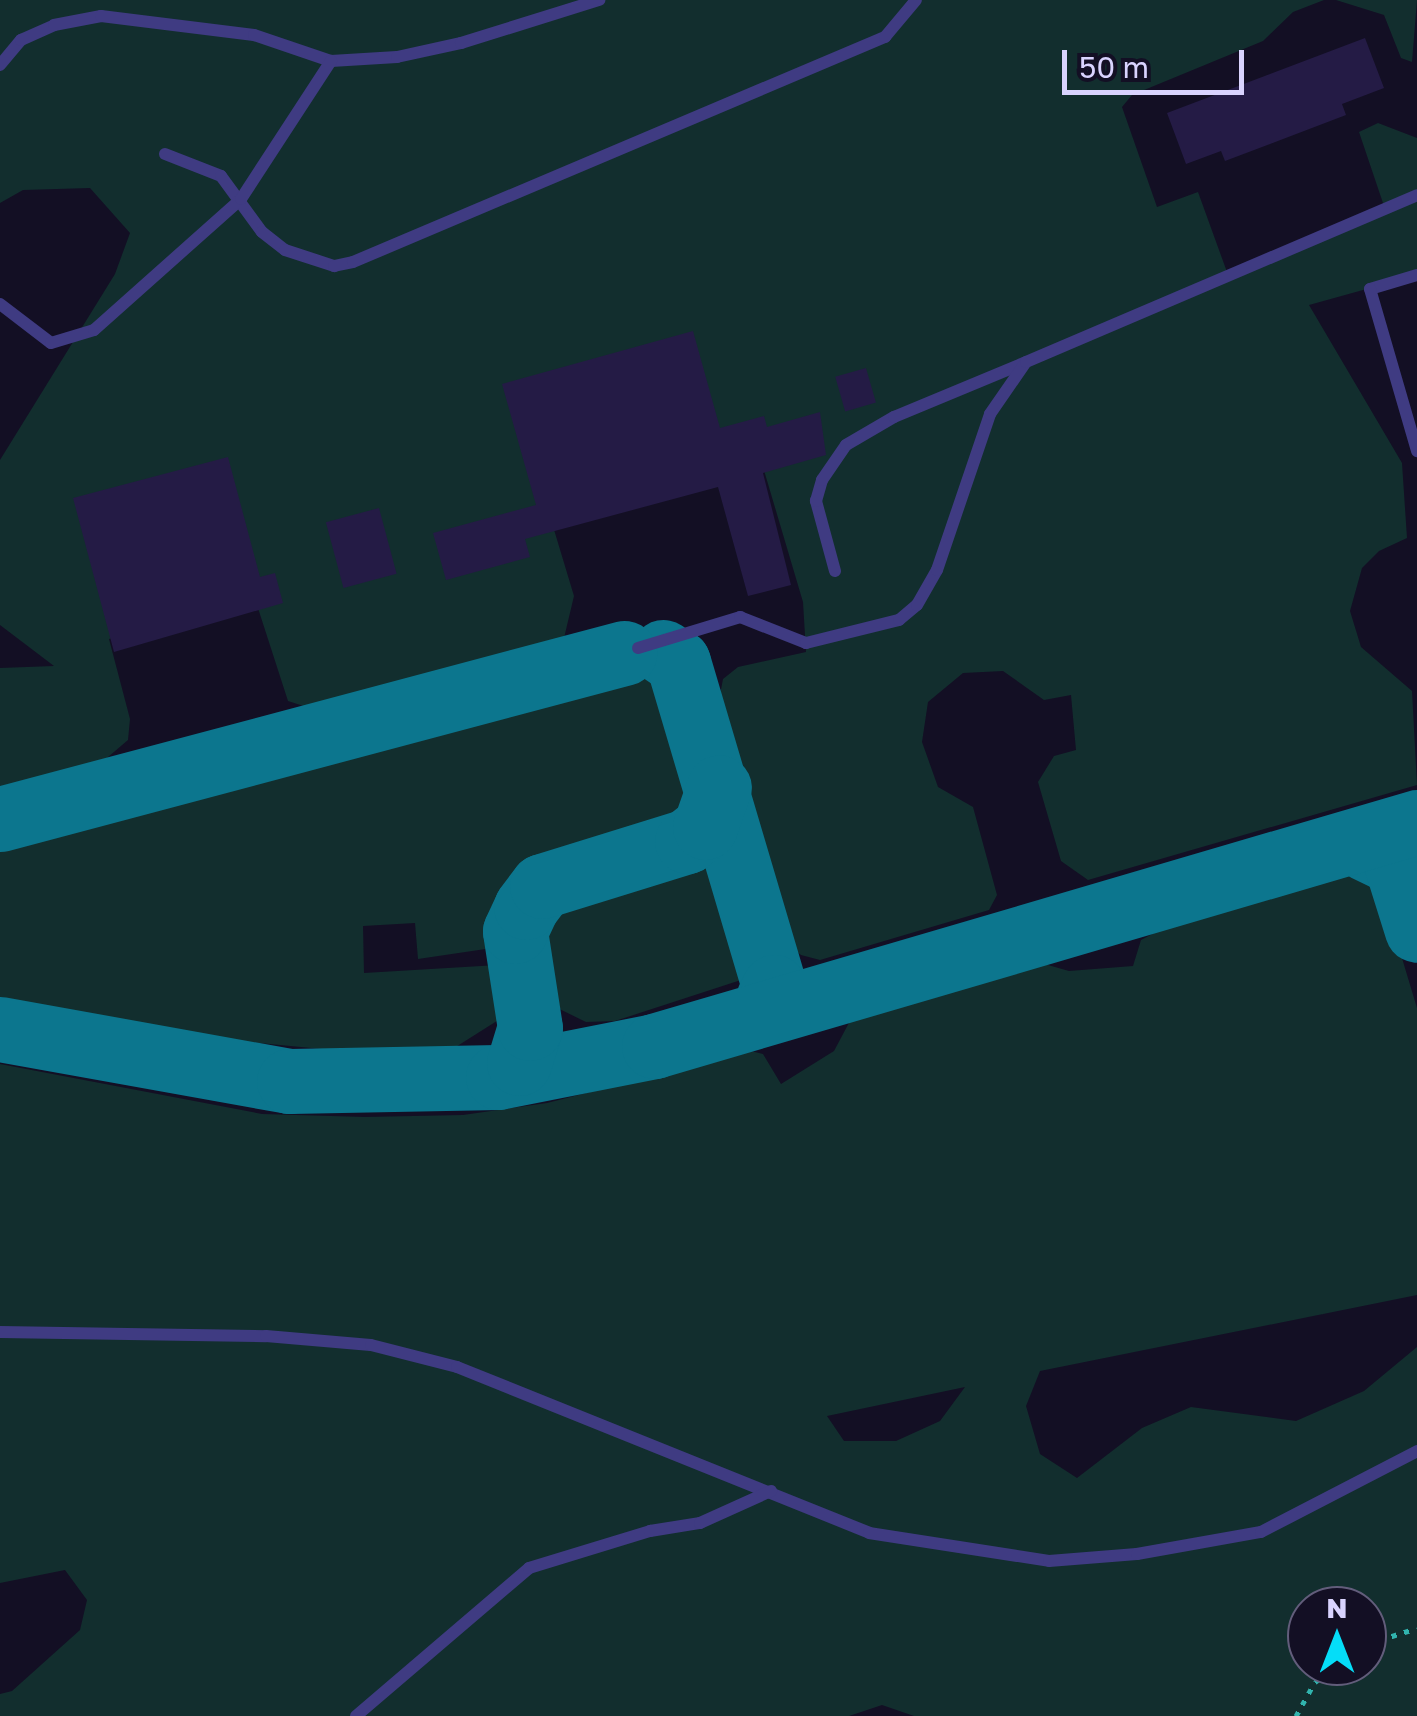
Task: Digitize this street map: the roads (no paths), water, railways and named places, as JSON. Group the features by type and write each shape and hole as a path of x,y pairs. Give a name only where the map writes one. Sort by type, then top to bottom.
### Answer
{"lane":[{"path":"0,65 21,40 54,25 101,16 254,35 331,61 397,57 461,44 599,0"},
{"path":"165,154 221,176 242,199 262,232 285,250 334,266 353,262 884,37 916,0"},
{"path":"0,304 33,335 66,344 94,330 242,199 331,61"},
{"path":"836,571 816,501 822,480 846,446 928,402 1417,195"},
{"path":"1417,276 1370,289 1417,451"},
{"path":"638,648 740,617 806,643 898,620 917,605 937,570 990,414 1026,362"},
{"path":"0,1332 266,1336 370,1345 457,1366 772,1490 868,1533 1049,1561 1137,1554 1261,1532 1417,1451"},
{"path":"356,1716 530,1568 650,1531 700,1523 772,1490"}]}
